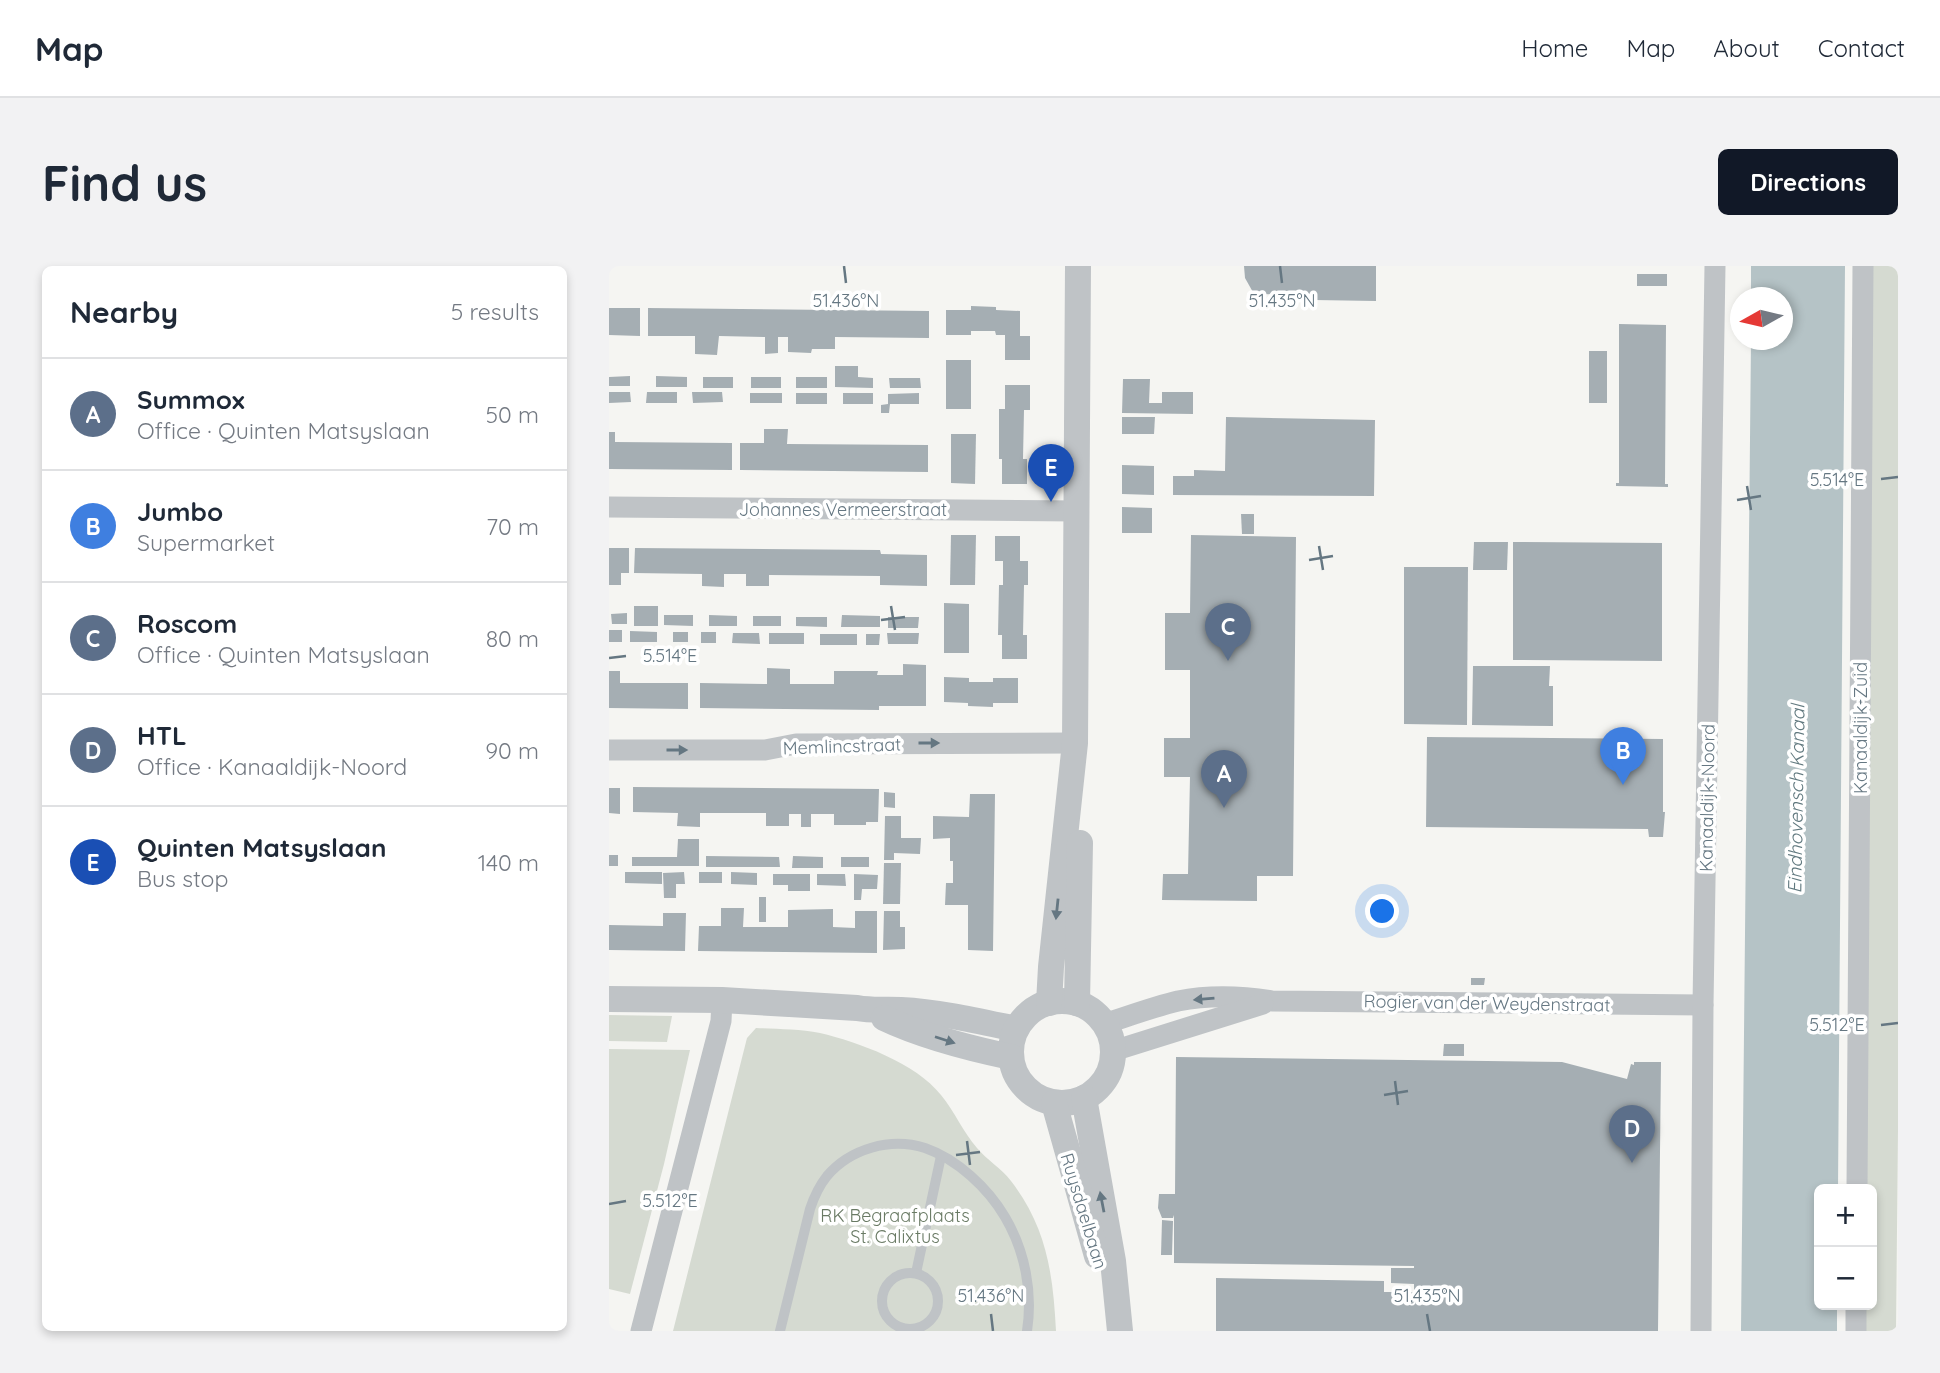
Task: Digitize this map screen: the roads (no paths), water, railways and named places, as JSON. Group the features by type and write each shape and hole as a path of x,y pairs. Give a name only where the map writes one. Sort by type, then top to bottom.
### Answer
{"street":[{"path":"1077,1003 1080,799 1075,743 1078,266"},
{"name":"Kanaaldijk-Noord","path":"1700,1331 1715,266"},
{"name":"Kanaaldijk-Zuid","path":"1857,1184 1863,266"},
{"name":"Johannes Vermeerstraat","path":"609,507 1077,512"},
{"path":"1049,1003 1075,743"},
{"name":"Memlincstraat","path":"609,750 765,750 796,744 1075,743"},
{"name":"Rogier van der Weydenstraat","path":"1104,1024 1179,1001 1248,997 1272,1001 1703,1005"},
{"path":"609,999 722,1000 901,1010 962,1017 1016,1029"},
{"path":"641,1331 721,1021 722,1000"},
{"name":"Rogier van der Weydenstraat","path":"1113,1051 1272,1001"},
{"path":"1049,1003 1077,1003 1092,1011 1104,1024 1113,1051 1109,1070 1100,1087 1084,1098 1069,1103 1038,1097 1024,1087 1016,1073 1011,1057 1016,1029 1030,1012 1049,1003"},
{"path":"870,1010 898,1025 955,1044 1011,1057"},
{"name":"Ruysdaelbaan","path":"1084,1098 1113,1261 1119,1324"},
{"name":"Ruysdaelbaan","path":"1054,1102 1098,1260 1119,1324"},
{"path":"1856,1310 1856,1331"}],"lane":[{"path":"780,1331 810,1209 817,1192 841,1163 872,1147 888,1144 925,1148 941,1156 975,1180 1005,1216 1017,1240 1029,1288 1027,1331"},
{"path":"916,1273 941,1156"},
{"path":"916,1273 931,1282 938,1297 938,1306 930,1321 915,1329 906,1330 891,1321 885,1313 883,1295 886,1287 899,1275 916,1273"}],"water":[{"name":"Eindhovensch Kanaal","path":"1751,266 1845,266 1838,1184 1814,1184 1814,1310 1837,1310 1837,1331 1741,1331 1751,350 1793,350 1793,287 1751,287"}],"place":[{"name":"Quinten Matsyslaan","path":"1051,502"},
{"name":"Roscom","path":"1228,661"},
{"name":"Jumbo","path":"1623,785"},
{"name":"Summox","path":"1224,808"},
{"name":"HTL","path":"1632,1163"}],"park label":[{"name":"RK Begraafplaats St. Calixtus","path":"895,1226"}]}
